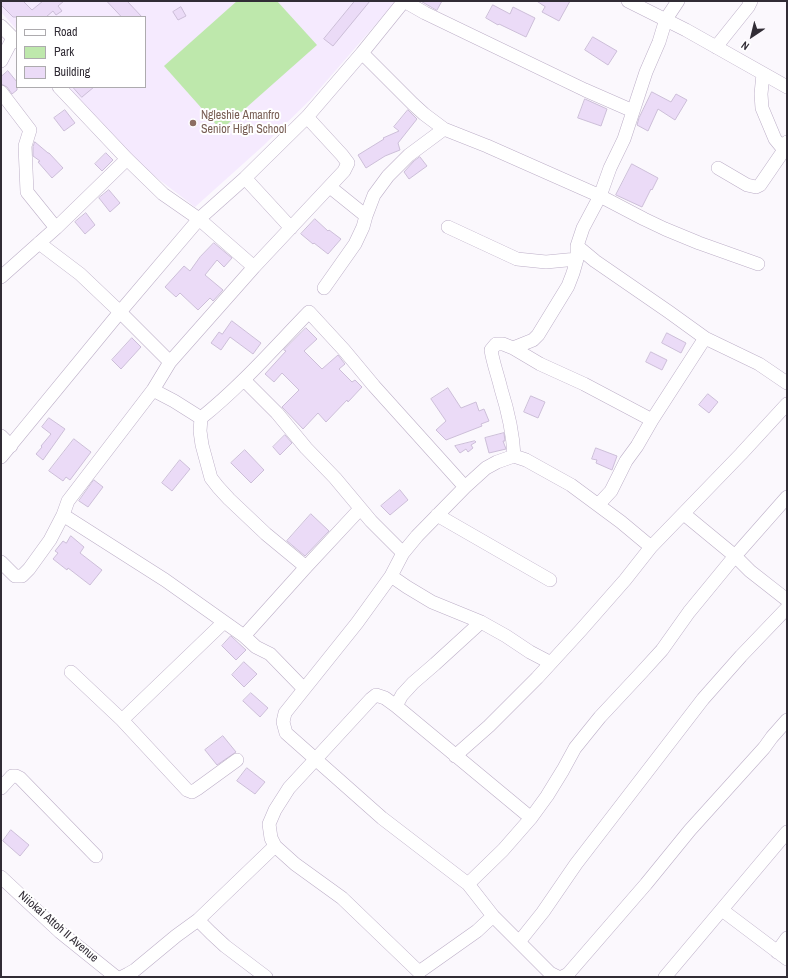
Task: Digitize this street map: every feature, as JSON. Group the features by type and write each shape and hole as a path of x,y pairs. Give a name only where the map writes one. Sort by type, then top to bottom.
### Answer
{"street":[{"path":"1,457 120,312 199,219 245,178 306,117 362,53 404,1 425,13 585,90 633,111"},
{"path":"628,1 666,19 787,88"},
{"path":"513,348 533,340 538,335 568,286 573,273 583,228 600,196 610,168 624,139 646,72 659,42 666,19 678,1"},
{"path":"716,47 748,7 751,1"},
{"path":"1,26 15,40 1,61"},
{"path":"362,53 413,104 444,129 495,149 600,196 665,229 758,264"},
{"path":"718,168 747,185 756,187 760,185 786,148 775,139 762,108 762,74"},
{"path":"60,88 127,159 163,194 199,219 254,267"},
{"path":"1,92 30,130 25,146 27,192 56,228"},
{"path":"1,562 15,576 22,576 29,569 50,540 63,515 68,500 153,390 170,362 254,267 330,187 344,170 348,162 306,117"},
{"path":"324,288 355,244 363,227 374,195 388,176 409,155 444,129"},
{"path":"2,276 56,228 127,159"},
{"path":"245,178 291,228"},
{"path":"330,187 366,216"},
{"path":"448,227 517,258 546,262 577,252 595,261 704,338 759,364 787,383"},
{"path":"39,243 80,274 170,362"},
{"path":"306,567 266,534 218,487 211,478 202,445 200,431 201,418 244,380 309,312 465,486"},
{"path":"598,505 611,491 626,460 637,446 704,338"},
{"path":"514,456 513,441 508,416 502,390 492,360 491,350 496,344 503,344 513,348 540,364 584,384 652,420"},
{"path":"244,380 277,413 380,531 403,553"},
{"path":"153,390 201,418"},
{"path":"455,756 489,726 550,663 625,580 651,547 787,404"},
{"path":"1,436 11,446"},
{"path":"558,977 550,973 493,916 468,884 382,818 315,760 286,733 283,722 285,713 357,623 391,576 403,553 416,536 465,486 486,468 497,462 514,456 526,460 572,485 651,547"},
{"path":"468,884 503,850 531,818 547,796 575,748 600,717 662,650 688,612 787,497"},
{"path":"244,636 360,509"},
{"path":"684,514 735,556 750,571 787,600"},
{"path":"63,515 165,580 244,636 256,647 270,654 304,689"},
{"path":"437,515 550,580"},
{"path":"391,576 432,602 481,622 550,663"},
{"path":"519,942 543,912 576,864 703,699 740,656 787,608"},
{"path":"122,720 224,622"},
{"path":"396,706 402,695 413,683 481,622"},
{"path":"71,672 122,720 187,790 192,792 237,760"},
{"path":"493,916 477,931 416,975 388,942 342,898 296,864 275,846 271,838 269,824 275,810 290,788 370,698 376,695 385,698 396,706 531,818"},
{"path":"562,977 568,974 597,942 690,830 764,748 787,720"},
{"path":"1,788 12,776 20,778 96,856"},
{"path":"665,977 787,832"},
{"path":"122,977 135,970 198,920 275,846"},
{"name":"Niiokai Attoh II Avenue","path":"1,877 60,932 116,977"},
{"path":"722,910 782,956 787,938"},
{"path":"198,920 225,946 266,977"}],"shaded area":[{"name":"Ngleshie Amanfro Senior High School","path":"1,1 396,1 310,100 263,146 195,207 132,159 69,88 146,88 146,16 16,16 16,29 1,12"}],"green space":[{"path":"237,1 277,1 317,45 221,130 164,66"}],"building":[{"path":"1,1 23,1 32,10 43,1 64,1 58,6 62,11 56,15 53,11 47,16 13,17 1,5"},
{"path":"107,1 127,1 141,16 121,16"},
{"path":"355,1 370,1 333,46 324,39"},
{"path":"421,1 442,1 437,10"},
{"path":"537,1 570,1 559,21 542,12 545,7"},
{"path":"493,5 510,14 513,7 535,18 526,37 486,18"},
{"path":"181,7 186,16 178,20 173,12"},
{"path":"593,37 617,51 608,65 585,50"},
{"path":"8,71 16,81 17,90 12,94 7,87 1,84 1,77"},
{"path":"74,88 93,88 82,97"},
{"path":"652,92 671,102 676,94 687,100 675,120 658,109 648,131 637,125"},
{"path":"585,99 607,109 601,126 578,118"},
{"path":"65,110 75,123 64,131 54,118"},
{"path":"408,110 417,119 398,143 400,150 385,156 366,168 358,155 384,139 383,138 399,131 394,127"},
{"path":"35,142 49,153 63,168 52,178 38,162 40,161 33,156 33,147"},
{"path":"106,153 113,160 102,171 95,164"},
{"path":"420,157 427,166 409,179 404,172"},
{"path":"632,164 658,178 642,207 616,195"},
{"path":"109,190 120,203 110,212 99,198"},
{"path":"86,213 95,225 85,234 75,222"},
{"path":"315,219 328,231 329,230 341,239 328,254 301,234"},
{"path":"214,243 232,258 224,267 217,260 205,275 223,290 213,301 210,298 198,310 180,293 176,297 165,287 184,266 190,271 200,257"},
{"path":"232,321 261,343 253,354 230,337 221,350 211,343 219,332 222,334"},
{"path":"306,328 317,339 304,351 322,369 338,355 345,364 339,369 352,382 355,380 362,387 326,422 318,413 303,429 282,407 299,390 282,373 274,382 265,374 286,351 284,350"},
{"path":"667,333 686,343 681,353 662,343"},
{"path":"132,338 141,347 121,369 112,360"},
{"path":"651,352 667,360 662,370 646,362"},
{"path":"448,388 461,408 476,402 479,411 484,409 489,421 481,424 482,426 446,440 436,430 446,421 431,399"},
{"path":"708,394 718,402 709,413 699,405"},
{"path":"531,396 545,402 538,418 524,412"},
{"path":"49,418 65,429 43,460 36,454 51,434 42,427"},
{"path":"504,433 505,441 503,441 506,449 489,453 485,438"},
{"path":"285,435 292,443 280,455 273,447"},
{"path":"74,439 91,452 70,480 66,477 63,481 49,471"},
{"path":"476,442 471,445 473,448 468,452 466,449 460,453 455,446"},
{"path":"596,448 617,456 612,470 596,463 597,460 592,459"},
{"path":"245,450 264,470 251,483 231,463"},
{"path":"180,460 190,469 172,491 162,483"},
{"path":"94,480 103,487 88,507 79,501"},
{"path":"400,490 408,500 390,515 381,506"},
{"path":"311,514 329,531 305,556 287,541"},
{"path":"71,536 84,547 80,553 102,570 90,585 68,568 67,570 53,559 58,553 55,551 63,541 66,543"},
{"path":"231,636 246,650 236,660 222,646"},
{"path":"244,662 257,674 244,687 232,675"},
{"path":"251,693 268,708 260,717 243,701"},
{"path":"223,736 236,752 217,765 205,750"},
{"path":"247,768 265,782 255,794 237,781"},
{"path":"11,830 29,845 20,856 3,841"}],"place":[{"name":"Ngleshie Amanfro Senior High School","path":"193,123"}]}
